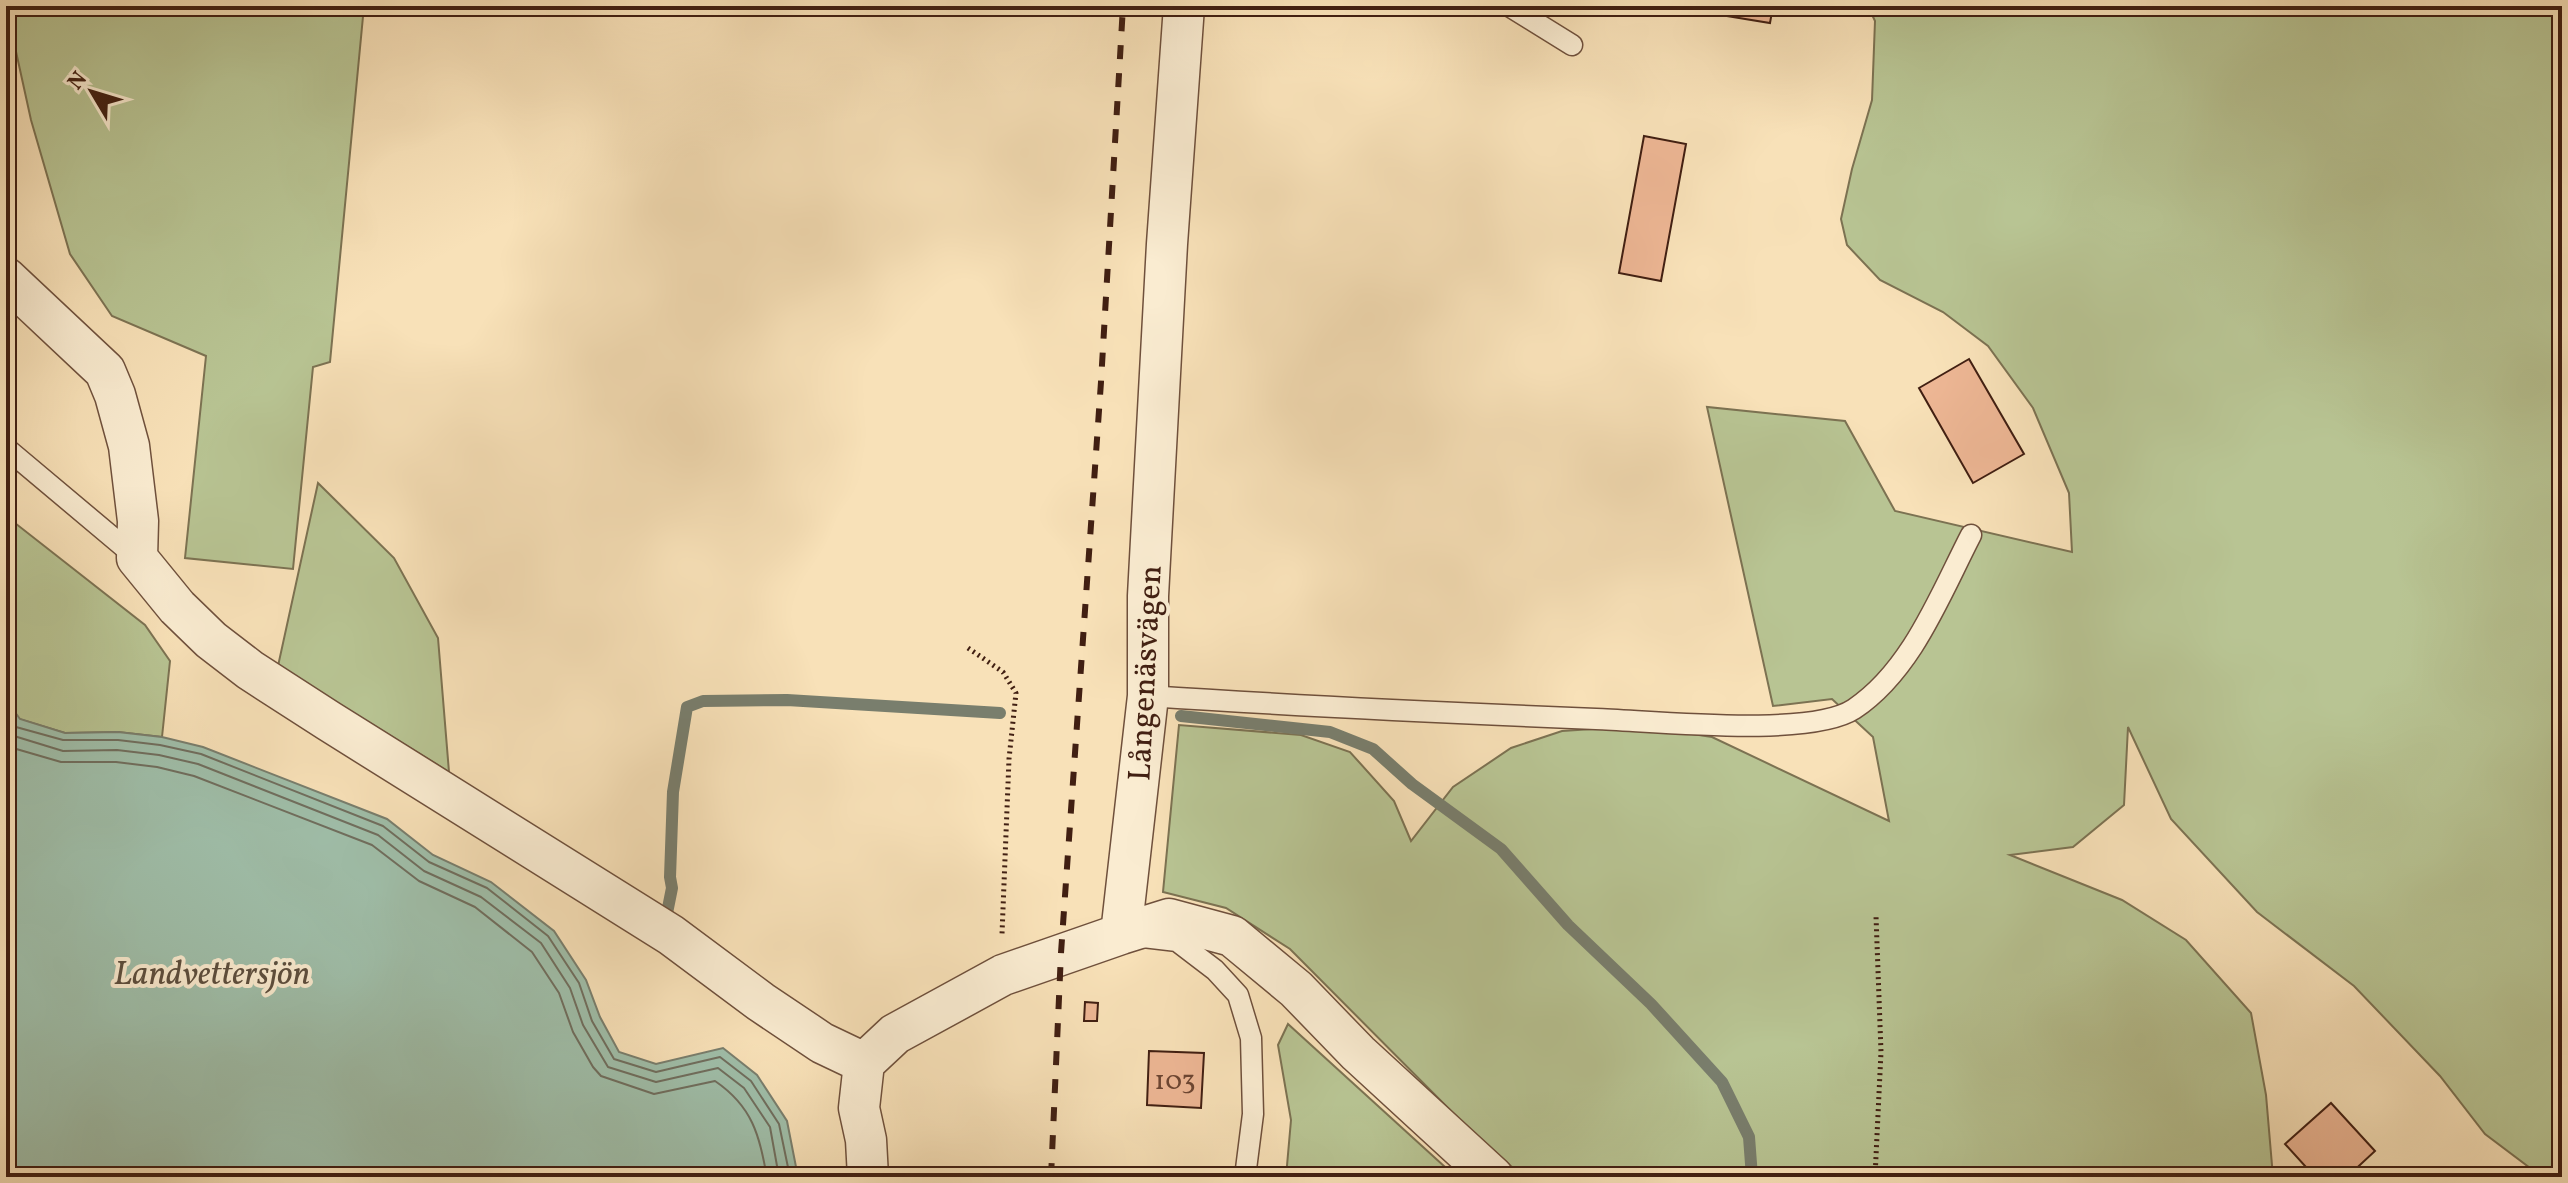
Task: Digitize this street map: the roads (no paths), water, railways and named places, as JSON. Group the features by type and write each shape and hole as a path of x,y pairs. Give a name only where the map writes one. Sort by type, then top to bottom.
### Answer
{"street":[{"name":"Långenäsvägen","path":"1121,934 1136,825 1148,696 1148,596 1167,244 1184,6"},
{"path":"6,278 105,371 129,446 138,521 137,558 177,607 211,640 250,670 671,935 822,1043 864,1063"},
{"path":"868,1177 866,1140 859,1108 864,1063 895,1034 1003,975 1169,919 1232,936 1296,989 1358,1053 1493,1177"}],"lane":[{"path":"1509,6 1572,45"},
{"path":"6,448 137,558"},
{"path":"1148,696 1349,709 1724,724 1795,725 1822,722 1851,710 1874,692 1891,673 1927,621 1971,535"},
{"path":"1121,934 1177,941 1215,970 1238,995 1251,1038 1253,1114 1245,1177"}],"water":[{"name":"Landvettersjön","path":"6,700 20,719 65,733 118,732 162,737 203,747 387,819 433,855 491,882 554,931 586,980 600,1017 619,1052 656,1064 723,1048 757,1075 787,1121 798,1177 6,1177"}],"waterway":[{"path":"666,918 672,888 673,792 687,707 703,701 787,700 1000,713"},
{"path":"1181,716 1330,732 1373,749 1412,784 1501,849 1568,925 1651,1004 1722,1082 1749,1137 1752,1177"}],"railway":[{"path":"1051,1177 1061,953 1101,382 1123,6"}]}
